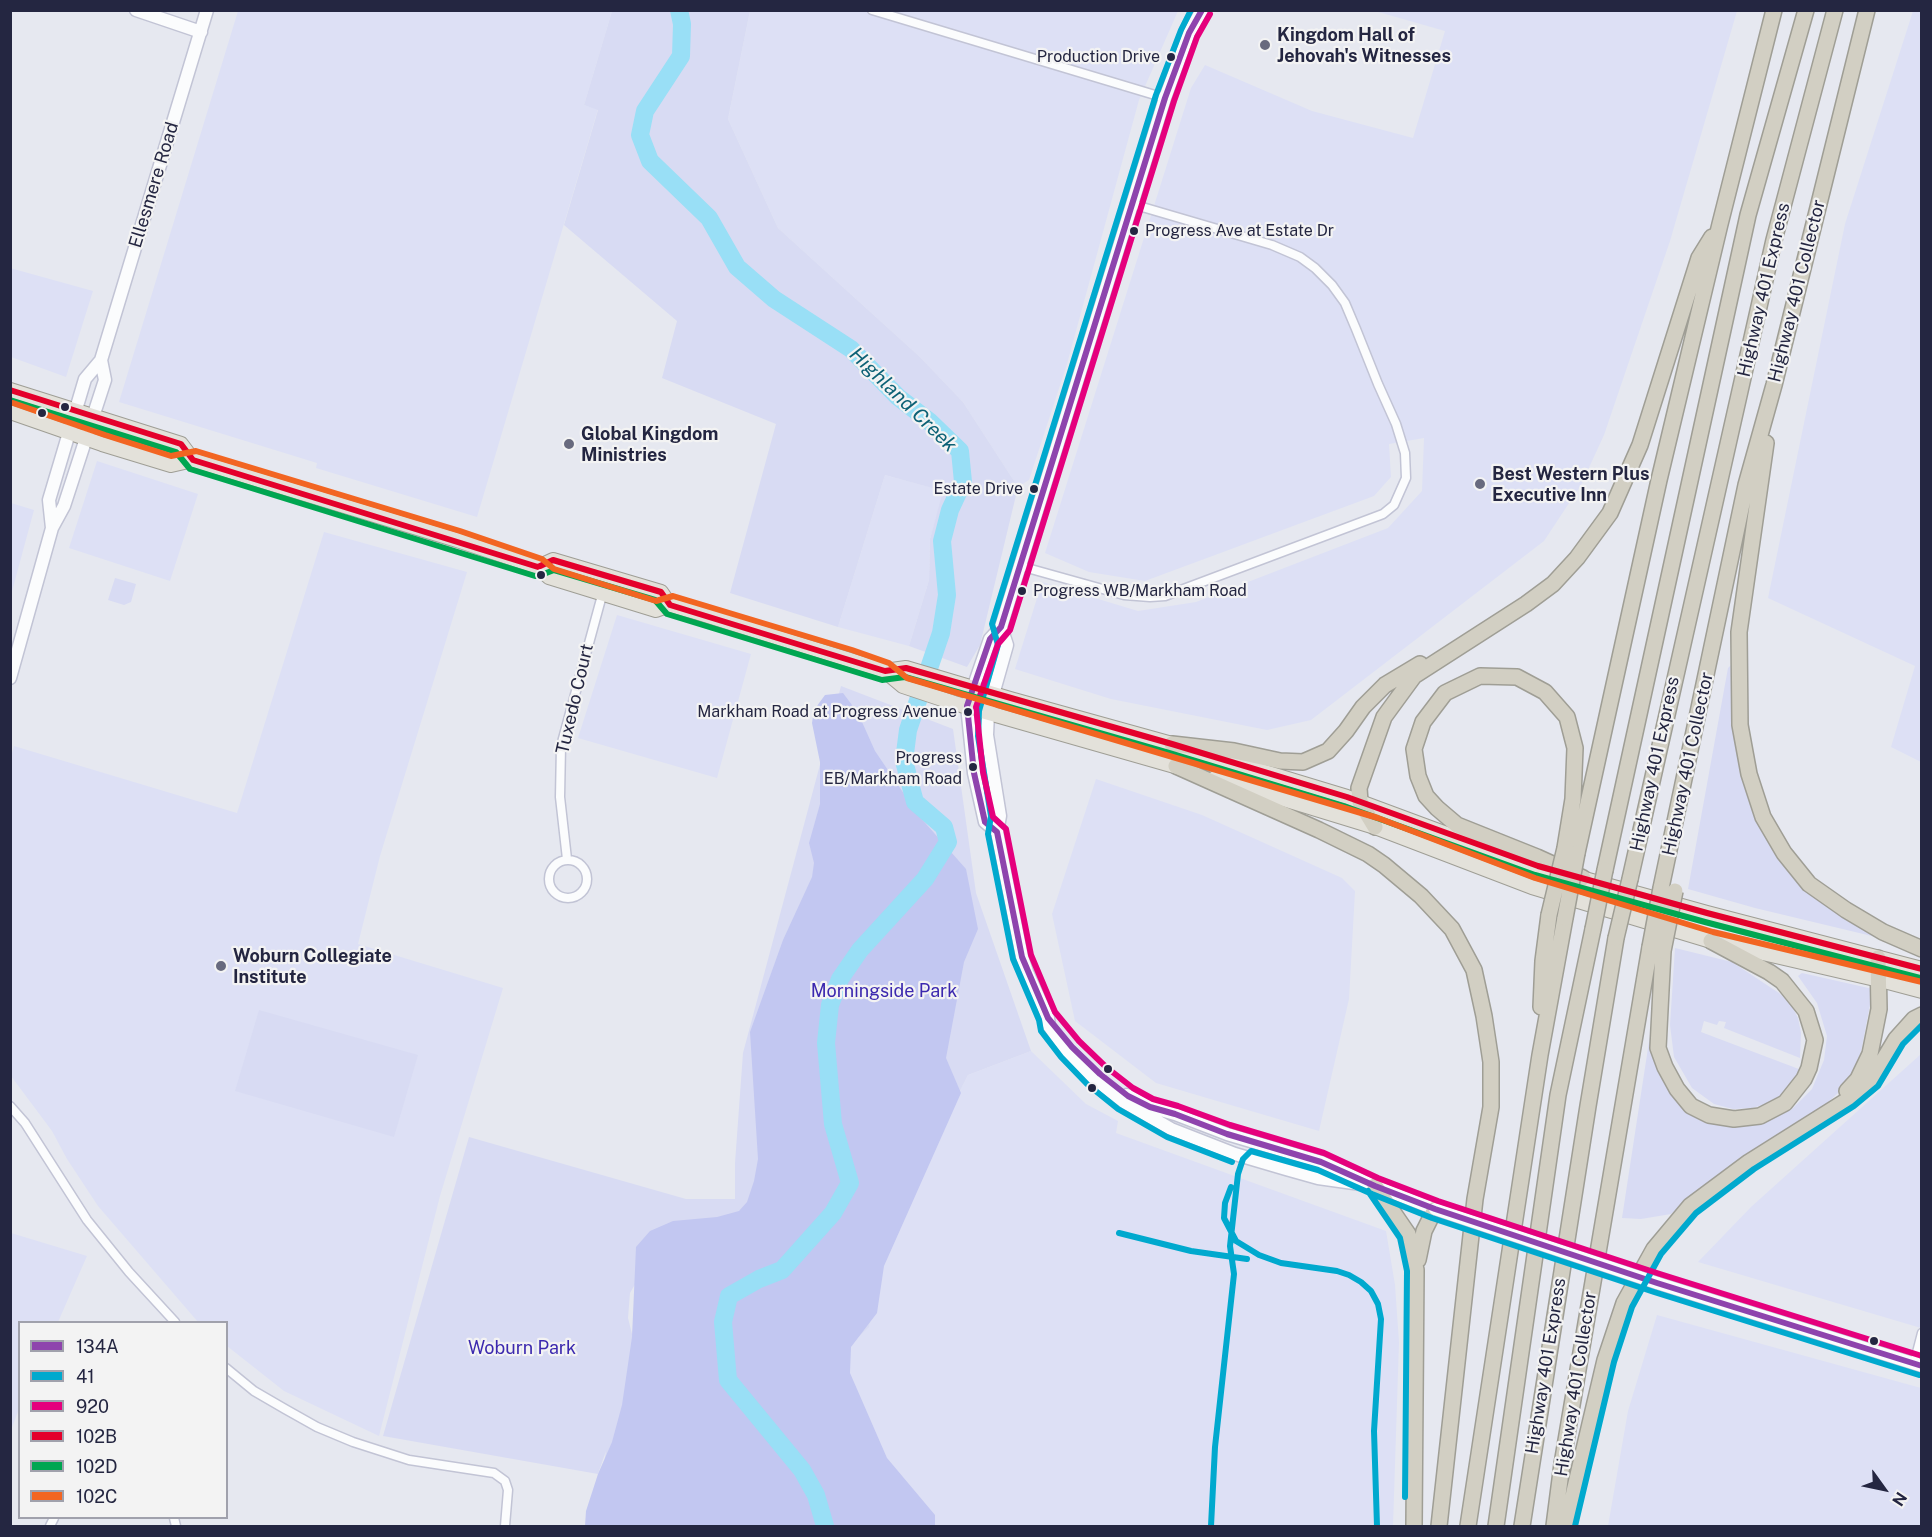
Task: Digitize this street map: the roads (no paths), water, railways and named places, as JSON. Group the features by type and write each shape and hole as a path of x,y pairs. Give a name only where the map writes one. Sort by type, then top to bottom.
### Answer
{"highway":[{"path":"1540,1055 1543,961 1549,915 1571,850 1720,224 1774,10"},
{"name":"Highway 401 Express","path":"1496,1527 1558,1095 1749,215 1806,10"},
{"name":"Highway 401 Express","path":"1522,1527 1616,938 1774,240 1835,10"},
{"name":"Highway 401 Collector","path":"1554,1527 1562,1464 1668,890 1673,835 1746,485 1774,385 1867,10"},
{"path":"1375,827 1360,802 1359,788 1384,717 1414,676 1553,584 1577,558 1610,513 1640,445 1699,258 1720,224"},
{"path":"1774,385 1739,632 1740,725 1749,774 1763,817 1784,853 1809,884 1874,927 1922,949"},
{"path":"1172,744 1234,751 1281,761 1303,762 1328,751 1347,731 1363,707 1385,685 1468,640"},
{"path":"1468,1527 1540,1055 1565,918 1571,850 1575,748 1567,717 1545,692 1517,676 1480,676 1444,693 1423,722 1414,749 1418,776 1426,796 1457,825 1537,857 1583,878"},
{"path":"1176,766 1368,854 1421,896 1452,929 1474,970 1491,1062 1491,1107 1475,1199 1439,1527"},
{"path":"1657,949 1658,1048 1677,1089 1691,1106 1709,1115 1734,1119 1761,1116 1785,1104 1804,1079 1809,1068 1815,1040 1806,1011 1782,981 1711,941"},
{"path":"1824,1115 1858,1079 1870,1054 1879,1009 1878,958"},
{"path":"1566,1527 1605,1360 1624,1303 1654,1249 1690,1206 1749,1162 1849,1099 1872,1079 1896,1039 1914,1019 1922,1015"},
{"path":"1375,1186 1408,1234 1416,1270"},
{"path":"1414,1527 1416,1270 1424,1231 1435,1209"}],"main road":[{"path":"136,10 201,32"},
{"name":"Ellesmere Road","path":"52,528 49,500 75,412 85,379 100,360 207,10"},
{"path":"997,832 985,822 974,773 967,706 990,639 1001,627 1165,98 1190,33 1202,10"},
{"name":"Ellesmere Road","path":"10,678 52,528 64,506 105,380 100,360"},
{"path":"10,390 181,444 193,460"},
{"path":"10,412 171,465 193,460 465,543 538,567 549,577 656,610 670,605 885,671 903,686 1375,827 1532,887 1711,941 1922,991"},
{"path":"538,567 553,560 661,592 670,605"},
{"path":"1001,627 1007,645 988,712 987,735 1000,816 997,832 1022,957 1030,981 1048,1018 1049,1026 1067,1051 1093,1078 1171,1129 1235,1154 1318,1178 1375,1186"},
{"path":"885,671 906,668 916,670 1172,744 1360,802 1506,856 1922,969"},
{"path":"1148,1113 1175,1114 1249,1141 1321,1162 1435,1209 1657,1283 1918,1365"},
{"path":"1235,1154 1249,1141"}],"street":[{"path":"872,10 1165,98"},
{"path":"1020,566 1124,595 1165,596 1383,514 1394,505 1406,478 1405,453 1396,424 1356,328 1345,303 1332,285 1315,268 1300,257 1272,245 1132,204"},
{"name":"Tuxedo Court","path":"567,859 560,796 561,746 607,577"},
{"path":"567,859 581,864 588,878 582,892 569,898 555,893 548,880 553,865 567,859"},
{"path":"10,1106 25,1123 87,1220 172,1321"},
{"path":"1918,1365 1922,1333"},
{"path":"228,1370 254,1391 285,1409 317,1427 353,1442 409,1460 494,1473 505,1481 508,1490 505,1527"}],"waterway":[{"name":"Highland Creek","path":"679,10 682,24 681,56 645,111 640,135 650,161 709,218 737,267 774,299 851,349 898,397 929,421 960,451 963,482 950,510 942,541 947,595 941,633 908,730 904,761 915,802 944,827 948,842 925,879 860,950 840,979 830,1005 826,1043 833,1124 850,1183 833,1213 782,1270 759,1279 729,1296 723,1322 728,1380 802,1470 816,1495 825,1526"}],"place":[{"name":"Kingdom Hall of Jehovah's Witnesses","path":"1265,45"},
{"name":"Production Drive","path":"1171,57"},
{"name":"Progress Ave at Estate Dr","path":"1134,231"},
{"name":"Global Kingdom Ministries","path":"569,444"},
{"name":"Best Western Plus Executive Inn","path":"1480,484"},
{"name":"Estate Drive","path":"1034,489"},
{"name":"Progress WB/Markham Road","path":"1022,591"},
{"name":"Markham Road at Progress Avenue","path":"968,712"},
{"name":"Progress EB/Markham Road","path":"973,767"},
{"name":"Woburn Collegiate Institute","path":"221,966"}],"park label":[{"name":"Morningside Park","path":"884,991"},
{"name":"Woburn Park","path":"522,1348"}]}
